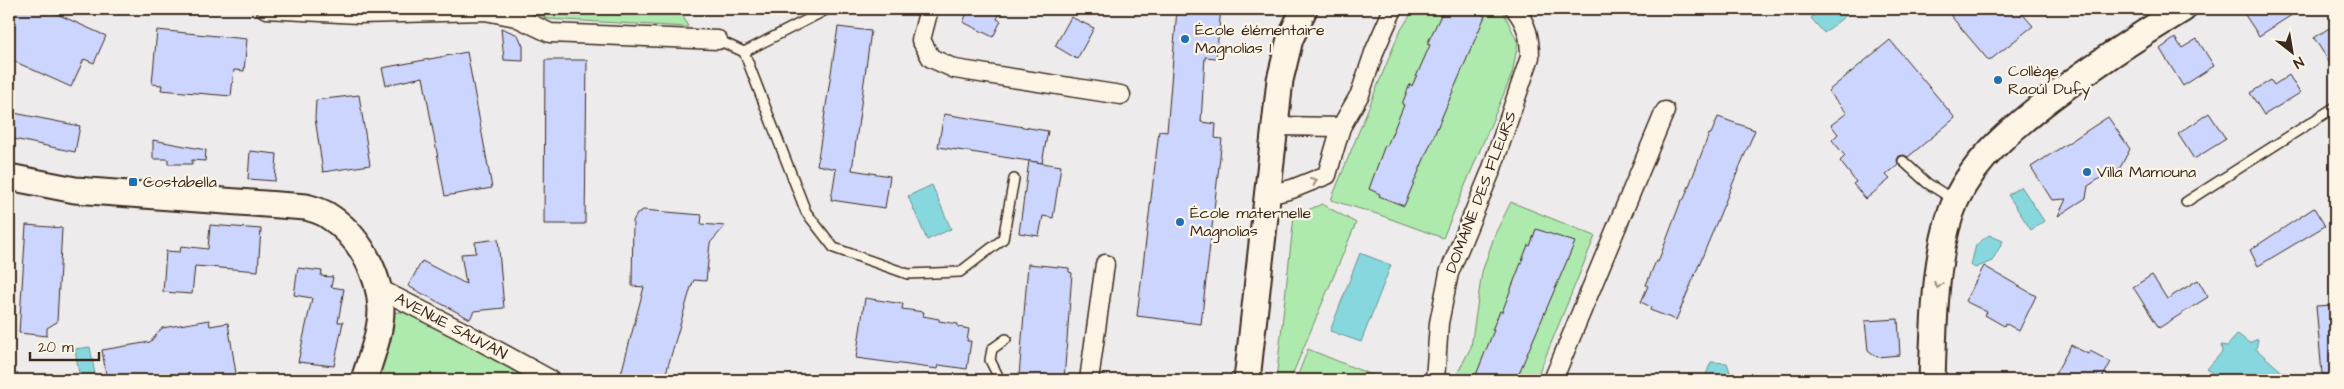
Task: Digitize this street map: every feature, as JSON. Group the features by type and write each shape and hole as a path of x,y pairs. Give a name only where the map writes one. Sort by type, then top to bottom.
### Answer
{"main road":[{"path":"1247,380 1280,80 1288,47 1304,9"},
{"path":"1932,380 1935,301 1946,237 1956,201 1968,177 2012,128 2094,65 2183,9"},
{"path":"9,177 75,190 306,207 326,214 344,228 359,246 371,266 381,308 379,330 364,380"}],"street":[{"path":"266,9 358,14 485,11 516,18 550,33 718,40"},
{"path":"929,9 922,40 931,58 956,69 1121,94"},
{"path":"1268,195 1313,182 1326,174 1341,127 1360,94 1375,50 1393,9"},
{"name":"DOMAINE DES FLEURS","path":"1435,380 1439,323 1448,273 1491,170 1530,58 1530,40 1525,21 1515,9"},
{"path":"1553,380 1664,111"},
{"path":"1275,126 1341,127"},
{"path":"1089,380 1105,264"},
{"name":"AVENUE SAUVAN","path":"376,287 551,380"}],"lane":[{"path":"744,52 828,9"},
{"path":"718,40 744,52 806,212 834,248 908,274 960,272 1003,239 1014,179"},
{"path":"2186,202 2335,107"},
{"path":"1903,160 1927,182 1956,201"},
{"path":"1000,380 990,360 992,349 1006,339"}],"green space":[{"path":"527,9 680,9 688,27 548,19"},
{"path":"1414,9 1502,9 1518,43 1512,74 1443,238 1377,214 1331,200 1399,33"},
{"path":"1511,202 1595,236 1536,380 1454,380 1471,347 1482,272 1495,234"},
{"path":"1322,204 1356,223 1290,380 1276,380 1294,216"},
{"path":"410,311 538,380 374,380 389,313"},
{"path":"1308,349 1384,380 1296,380"}],"water":[{"path":"1822,9 1854,9 1824,33 1811,18"},
{"path":"932,185 951,229 927,240 908,196"},
{"path":"2021,186 2044,221 2031,230 2008,195"},
{"path":"1989,235 2003,241 1992,261 1975,268 1971,265 1976,245"},
{"path":"1360,253 1391,265 1361,342 1330,331"},
{"path":"2238,334 2249,343 2258,339 2256,349 2288,377 2285,380 2220,380 2207,369 2222,352 2221,345 2227,346"},
{"path":"90,347 96,380 80,380 75,349"},
{"path":"1711,362 1727,363 1732,378 1730,380 1707,380 1705,377"}],"building":[{"path":"17,9 46,9 106,36 94,63 84,59 71,87 9,59 9,27"},
{"path":"969,9 1002,9 997,19 1001,21 993,37 963,22"},
{"name":"École maternelle Magnolias","path":"1177,9 1221,9 1216,58 1205,57 1201,122 1216,124 1215,138 1222,139 1201,324 1137,316 1159,131 1167,132"},
{"path":"1444,9 1468,9 1485,16 1404,206 1379,196 1380,194 1369,189 1385,145 1387,146 1404,105 1402,104 1410,84 1412,86 1430,45 1427,44"},
{"path":"1945,9 2018,9 2033,26 1989,61"},
{"path":"2241,9 2301,9 2259,36"},
{"path":"1071,17 1094,28 1077,59 1055,46"},
{"path":"2335,24 2335,71 2314,38"},
{"path":"838,27 871,31 852,170 890,176 885,208 831,200 836,169 817,165"},
{"path":"501,28 518,35 523,46 523,61 504,60"},
{"path":"157,30 247,39 244,71 234,70 231,96 161,90 162,85 152,84"},
{"path":"2175,38 2182,48 2197,39 2214,66 2183,86 2160,49"},
{"path":"1890,40 1955,118 1908,157 1904,155 1899,156 1897,160 1898,165 1886,175 1890,179 1866,199 1853,184 1856,182 1840,161 1845,156 1832,140 1838,134 1831,125 1847,113 1828,91"},
{"path":"467,52 492,188 445,196 423,77 386,85 382,68"},
{"path":"545,60 587,60 585,224 544,224"},
{"path":"2289,75 2300,93 2264,115 2250,93 2271,80 2274,85"},
{"path":"359,95 370,165 323,172 315,118 316,100"},
{"path":"9,112 80,126 75,152 9,138"},
{"path":"2209,113 2226,139 2194,159 2178,134"},
{"path":"944,114 1048,131 1042,163 938,147"},
{"path":"1718,117 1755,130 1676,320 1650,310 1651,307 1641,302 1648,286 1646,285 1656,261 1658,262 1681,201 1684,199 1709,134 1711,134"},
{"name":"Villa Mamouna","path":"2108,117 2130,149 2115,177 2105,175 2088,186 2086,198 2058,216 2066,199 2052,200 2031,167"},
{"path":"153,140 206,150 205,161 192,160 192,164 168,164 168,159 153,159"},
{"path":"250,151 277,154 275,181 248,179"},
{"path":"1029,161 1061,166 1053,218 1043,216 1039,236 1019,233"},
{"path":"2314,208 2325,226 2258,266 2250,250"},
{"path":"643,210 702,215 701,224 725,226 710,243 706,281 694,280 691,287 664,380 644,380 621,374 644,287 632,286 633,221 637,214"},
{"path":"26,225 62,228 57,322 47,328 47,336 19,333"},
{"path":"210,225 261,229 258,271 195,266 192,294 163,292 166,251 180,252 181,246 208,249"},
{"path":"1536,229 1575,242 1516,380 1474,380 1494,330 1492,330 1500,311 1502,312"},
{"path":"498,239 504,308 474,311 470,319 408,286 422,261 466,284 461,254 476,253 475,242"},
{"path":"1028,264 1069,268 1069,272 1072,273 1064,380 1019,376"},
{"path":"1984,266 2036,296 2019,331 2005,323 2004,326 1985,315 1987,312 1965,301"},
{"path":"298,268 322,271 321,276 333,277 331,287 344,289 338,322 343,322 334,366 298,362 312,298 294,295"},
{"path":"2152,275 2167,299 2198,280 2208,297 2159,328 2133,287"},
{"path":"865,298 903,304 902,309 924,312 923,316 958,324 958,327 969,329 967,341 971,341 967,369 939,365 938,369 856,358"},
{"path":"2335,305 2335,374 2322,374 2316,306"},
{"path":"1898,319 1900,355 1877,357 1868,350 1865,321"},
{"path":"209,320 210,326 228,323 237,380 107,380 102,350 150,342 162,328"},
{"path":"2071,345 2088,354 2090,351 2111,362 2101,380 2052,380"}],"place":[{"name":"École élémentaire Magnolias 1","path":"1185,39"},
{"name":"Collège Raoul Dufy","path":"1998,80"},
{"name":"Villa Mamouna","path":"2087,172"},
{"name":"Costabella","path":"133,182"},
{"name":"École maternelle Magnolias","path":"1180,222"}]}
